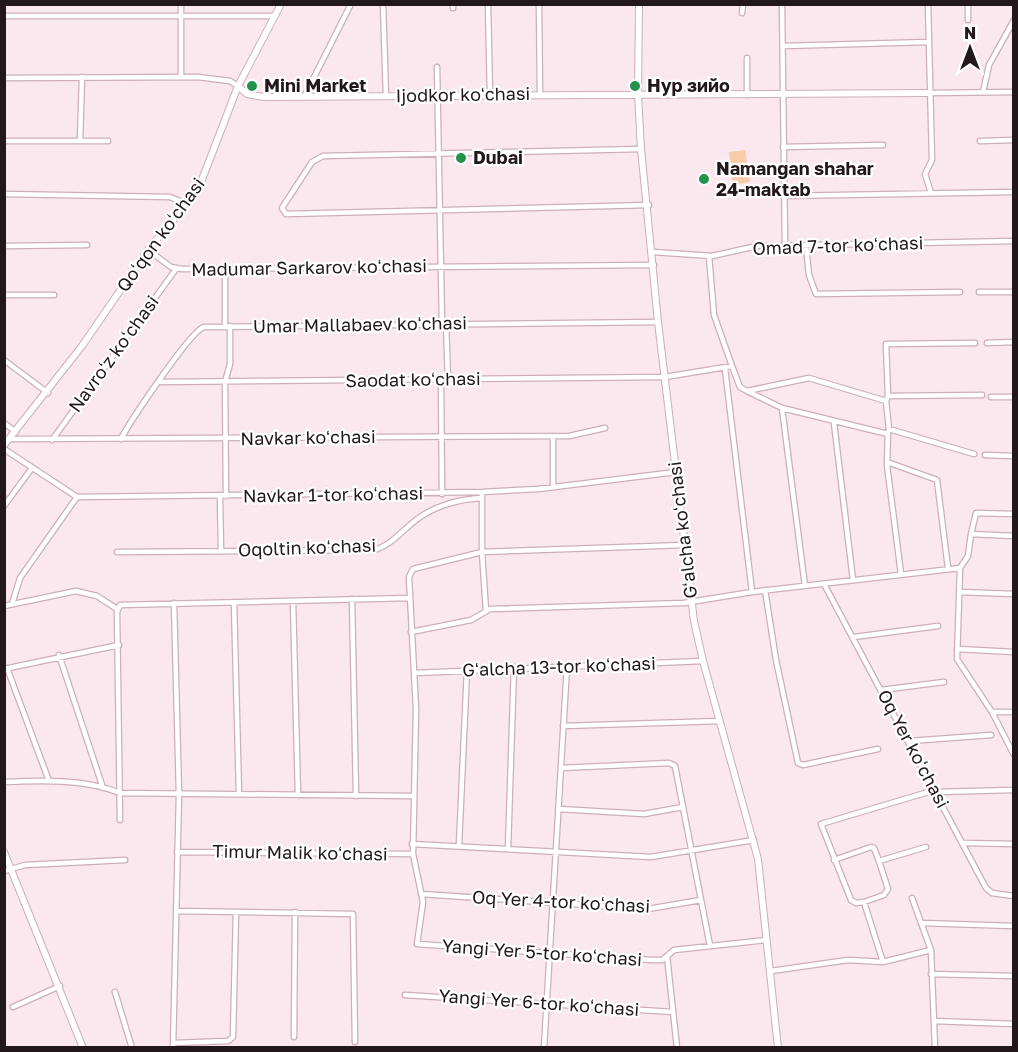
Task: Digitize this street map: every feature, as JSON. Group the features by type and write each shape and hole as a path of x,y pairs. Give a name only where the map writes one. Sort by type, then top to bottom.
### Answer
{"street":[{"path":"181,4 181,77"},
{"name":"Qoʻqon koʻchasi","path":"4,447 48,393 148,250 198,190 238,86 281,4"},
{"path":"304,98 351,4"},
{"path":"383,4 386,96"},
{"path":"488,4 490,95"},
{"path":"539,4 540,94"},
{"name":"Gʻalcha koʻchasi","path":"639,4 638,95 641,149 653,252 658,322 692,602 703,661 758,859 778,1047"},
{"path":"742,13 743,4"},
{"path":"782,4 785,246"},
{"path":"928,4 932,160 925,174 931,193"},
{"path":"968,4 968,20"},
{"path":"4,16 275,16"},
{"path":"983,92 989,65 1014,20"},
{"path":"783,46 929,42"},
{"path":"747,58 747,95"},
{"path":"437,67 441,266 448,379"},
{"path":"80,141 82,77"},
{"name":"Ijodkor koʻchasi","path":"4,78 213,78 230,81 255,97 304,98 540,94 930,93"},
{"path":"930,93 1014,92"},
{"path":"980,141 1014,140"},
{"path":"4,141 108,141"},
{"path":"783,147 883,145"},
{"path":"641,149 319,157 312,162 282,208 286,214 648,205"},
{"path":"783,196 1014,192"},
{"path":"4,194 170,196 187,204"},
{"name":"Omad 7-tor koʻchasi","path":"653,252 709,256 757,246 806,247 1014,241"},
{"path":"4,246 87,245"},
{"path":"806,247 809,275 816,294 960,292"},
{"name":"Madumar Sarkarov koʻchasi","path":"148,250 176,268 654,265"},
{"path":"709,256 714,315 740,387 782,408 834,423 889,432 974,454"},
{"name":"Navroʻz koʻchasi","path":"52,440 176,268"},
{"path":"221,551 226,440 225,382 230,364 225,269"},
{"path":"979,292 1014,292"},
{"path":"4,295 54,295"},
{"name":"Umar Mallabaev koʻchasi","path":"121,439 145,400 195,332 204,327 658,322"},
{"path":"987,343 1014,342"},
{"path":"901,574 887,465 889,432 886,344 975,343"},
{"path":"4,360 48,393"},
{"name":"Saodat koʻchasi","path":"160,382 665,377 725,369 732,366"},
{"path":"725,369 753,592"},
{"path":"747,391 809,378 887,398 982,395"},
{"path":"441,379 442,494"},
{"path":"991,397 1014,397"},
{"path":"782,408 806,586"},
{"path":"4,423 16,432"},
{"path":"834,423 854,580"},
{"name":"Navkar koʻchasi","path":"9,439 226,440 569,436 605,428"},
{"path":"552,436 553,487"},
{"path":"4,447 77,497 20,578 12,604"},
{"path":"985,455 1014,456"},
{"path":"887,465 890,463 937,480 948,568"},
{"path":"4,506 32,468"},
{"name":"Navkar 1-tor koʻchasi","path":"77,497 482,495 676,472"},
{"path":"482,495 482,552 486,611"},
{"name":"Oqoltin koʻchasi","path":"117,552 374,550 385,545 433,509 482,495"},
{"path":"1014,514 976,513 969,556 960,568 957,649 958,663 992,712 1014,755"},
{"path":"971,534 1014,536"},
{"path":"685,545 482,552 413,569 409,577 417,709 412,844 651,856 754,840"},
{"path":"411,632 471,620 486,611 692,602 765,590 960,568"},
{"name":"Oq Yer koʻchasi","path":"824,584 910,741 988,891 1014,896"},
{"path":"765,590 776,660 798,763 802,765 878,749"},
{"path":"4,606 76,591 97,596 117,611"},
{"path":"959,592 1014,594"},
{"path":"120,820 117,611 120,605 410,598"},
{"path":"352,600 356,796"},
{"path":"293,601 298,795"},
{"path":"234,602 239,795"},
{"path":"174,603 179,794 173,1045 228,1041 233,1037 236,912"},
{"path":"854,637 938,626"},
{"path":"49,781 6,668 119,645"},
{"path":"957,649 1014,652"},
{"path":"59,656 103,788"},
{"name":"Gʻalcha 13-tor koʻchasi","path":"415,673 514,667 703,661"},
{"path":"544,1047 567,666"},
{"path":"508,848 514,667"},
{"path":"459,845 467,670"},
{"path":"881,690 944,682"},
{"path":"992,712 1014,712"},
{"path":"563,726 720,721"},
{"path":"910,741 991,735"},
{"path":"561,768 672,764 676,770 710,946"},
{"path":"4,782 49,781 103,788 120,793 413,796"},
{"path":"834,860 871,847 874,848 888,889 884,895 864,902 856,903 851,900 834,860 821,824 935,791 1012,790"},
{"path":"559,809 644,814 683,807"},
{"path":"964,843 1014,844"},
{"name":"Timur Malik koʻchasi","path":"177,852 413,854 412,844"},
{"path":"879,861 926,847"},
{"path":"4,852 8,870 60,986 83,1047"},
{"path":"413,854 421,894"},
{"path":"8,870 31,864 125,860"},
{"name":"Yangi Yer 5-tor koʻchasi","path":"421,894 423,902 417,944 662,960 674,950 766,940"},
{"name":"Oq Yer 4-tor koʻchasi","path":"421,894 648,909 701,900"},
{"path":"912,898 931,950 935,1047"},
{"path":"864,902 883,962"},
{"path":"176,911 351,913 354,918 355,1042"},
{"path":"294,1037 295,912"},
{"path":"921,923 1014,926"},
{"path":"771,971 849,960 883,962 931,950"},
{"path":"667,956 677,1047"},
{"path":"931,974 1014,976"},
{"path":"13,1007 60,986"},
{"path":"115,992 132,1047"},
{"name":"Yangi Yer 6-tor koʻchasi","path":"405,995 673,1012"},
{"path":"934,1021 1014,1024"}],"shaded area":[{"path":"745,150 750,182 733,185 729,152"}],"place":[{"name":"Mini Market","path":"252,86"},
{"name":"Нур зийо","path":"635,86"},
{"name":"Dubai","path":"461,158"},
{"name":"Namangan shahar 24-maktab","path":"704,179"}]}
